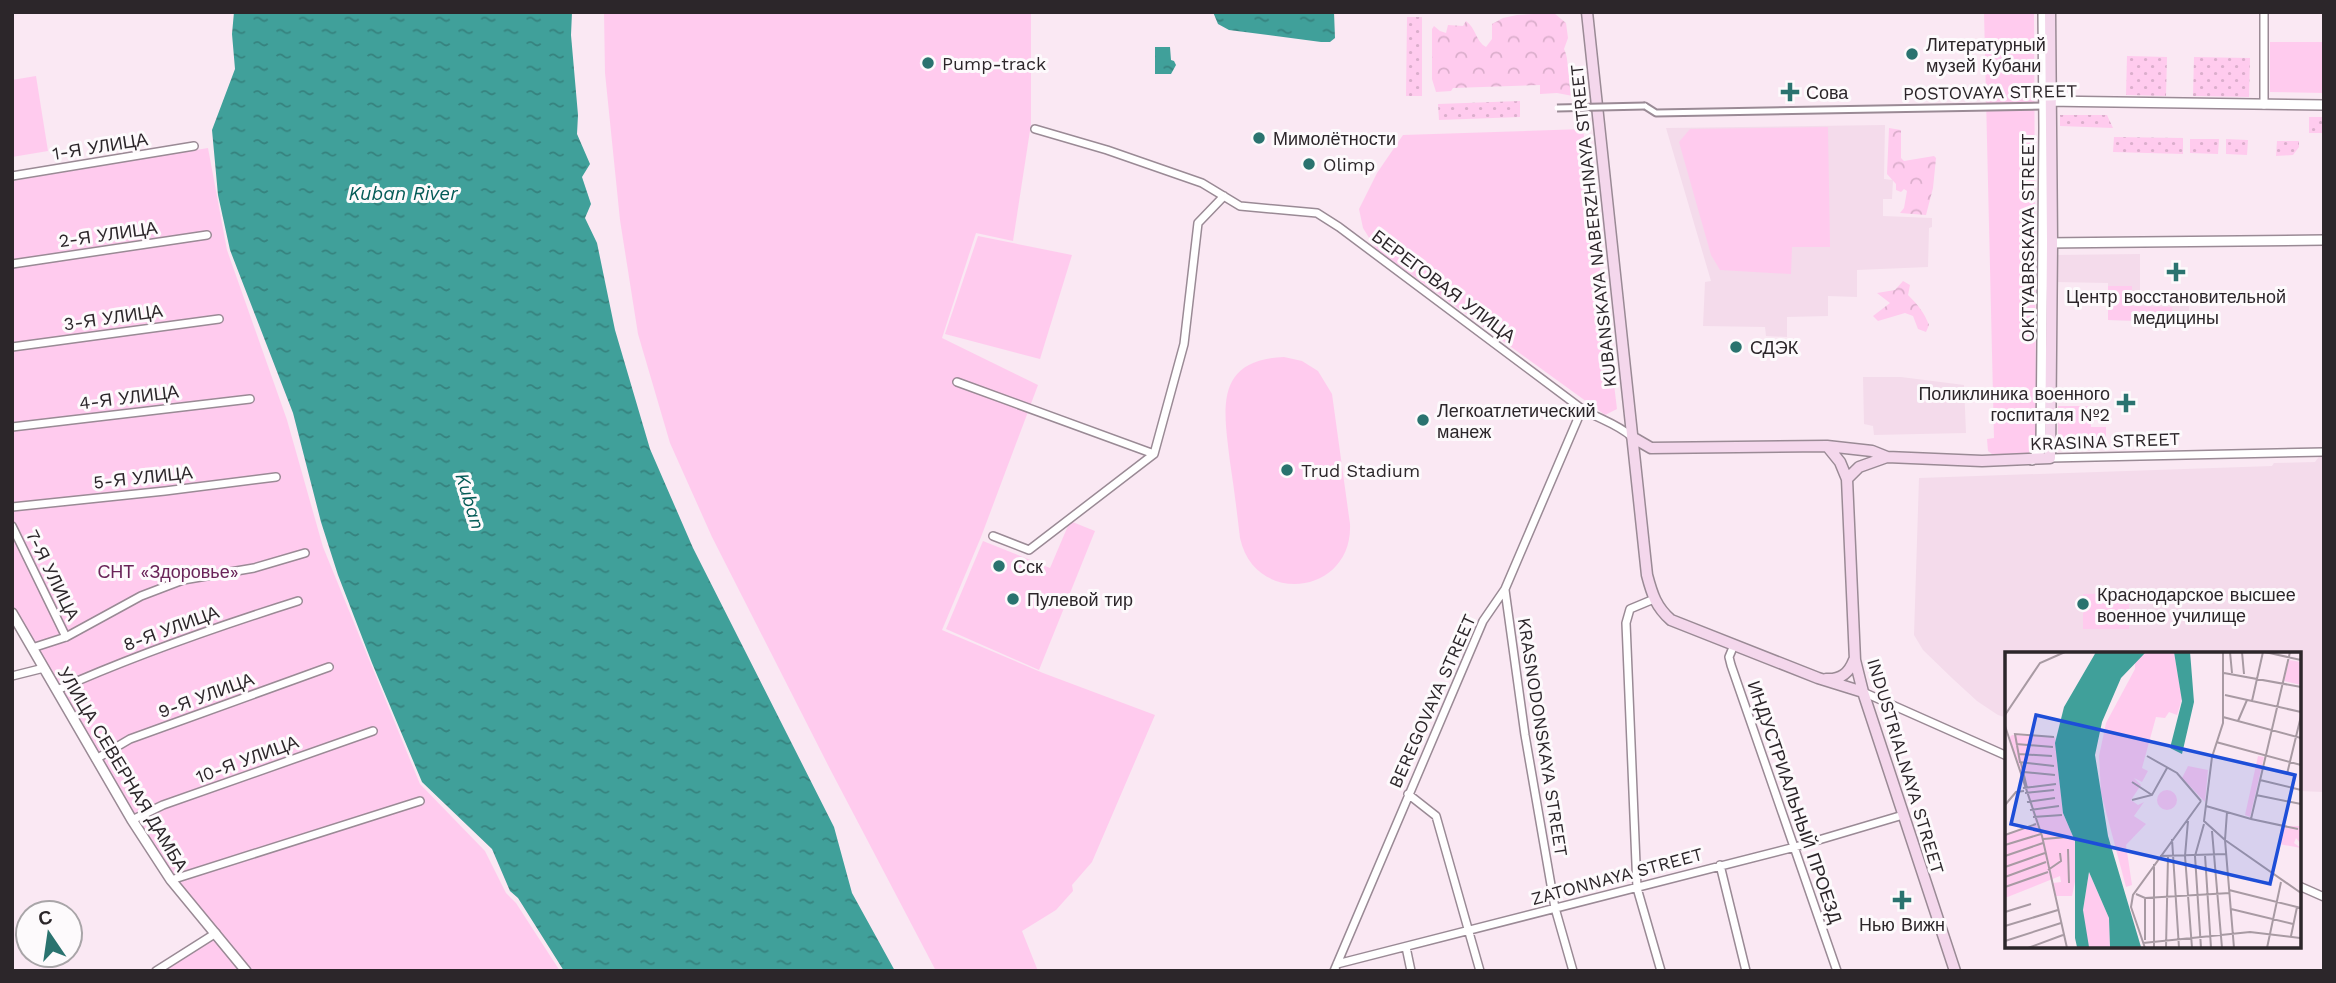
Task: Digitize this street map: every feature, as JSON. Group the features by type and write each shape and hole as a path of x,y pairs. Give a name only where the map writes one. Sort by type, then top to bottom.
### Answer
{"main road":[{"name":"KUBANSKAYA NABERZHNAYA STREET","path":"1587,12 1647,575 1654,599"},
{"name":"OKTYABRSKAYA STREET","path":"2049,458 2050,12"},
{"name":"KRASINA STREET","path":"1632,437 1651,448 1827,446 1872,450 1887,457"},
{"name":"INDUSTRIALNAYA STREET","path":"1827,446 1840,462 1847,479 1855,660 1863,692 1955,971"},
{"name":"KRASINA STREET","path":"1847,479 1859,467 1887,457 1982,461 2049,458"},
{"path":"1654,599 1661,611 1671,620 1818,678 1863,692"},
{"path":"1818,678 1841,677 1851,669 1855,660"}],"street":[{"name":"OKTYABRSKAYA STREET","path":"2043,12 2048,104"},
{"path":"2264,12 2264,105"},
{"name":"POSTOVAYA STREET","path":"2048,104 2324,108"},
{"name":"POSTOVAYA STREET","path":"1557,108 1645,106 1656,113 2048,104 2264,105 2324,108"},
{"name":"БЕРЕГОВАЯ УЛИЦА","path":"1035,129 1107,150 1202,183 1240,206 1317,213 1330,220 1582,410 1609,424 1620,426 1632,437"},
{"name":"1-Я УЛИЦА","path":"12,176 194,146"},
{"path":"993,536 1029,550 1154,454 1184,344 1198,223 1224,196"},
{"name":"2-Я УЛИЦА","path":"12,264 207,235"},
{"path":"2048,243 2324,240"},
{"name":"OKTYABRSKAYA STREET","path":"2032,460 2040,452 2041,445 2048,243"},
{"name":"3-Я УЛИЦА","path":"12,346 219,319"},
{"path":"957,382 1154,454"},
{"name":"4-Я УЛИЦА","path":"12,427 250,399"},
{"name":"BEREGOVAYA STREET","path":"1336,967 1483,621 1505,589 1582,410"},
{"name":"KRASINA STREET","path":"2049,458 2324,452"},
{"name":"5-Я УЛИЦА","path":"12,507 276,477"},
{"name":"7-Я УЛИЦА","path":"12,526 65,637"},
{"path":"32,648 65,637 141,596 183,580 254,568 305,553"},
{"name":"KRASNODONSKAYA STREET","path":"1505,589 1525,735 1555,908 1573,971"},
{"path":"1654,599 1630,609 1626,623 1637,888 1661,971"},
{"name":"8-Я УЛИЦА","path":"57,690 196,634 298,601"},
{"name":"УЛИЦА СЕВЕРНАЯ ДАМБА","path":"12,613 132,820 171,880 246,971"},
{"name":"ИНДУСТРИАЛЬНЫЙ ПРОЕЗД","path":"1734,645 1729,657 1731,665 1837,971"},
{"name":"9-Я УЛИЦА","path":"96,758 130,739 329,667"},
{"path":"12,676 44,668"},
{"path":"1863,692 2005,755"},
{"name":"10-Я УЛИЦА","path":"132,820 163,805 373,731"},
{"path":"1408,794 1436,816 1480,971"},
{"path":"171,880 420,801"},
{"name":"ZATONNAYA STREET","path":"1336,967 1795,847 1903,815"},
{"path":"1720,865 1746,971"},
{"path":"2301,887 2324,897"},
{"path":"156,971 216,933"},
{"path":"1406,947 1411,971"}],"shaded area":[{"path":"1885,125 1884,179 1893,180 1892,199 1883,199 1883,216 1932,218 1932,227 1929,228 1928,267 1857,270 1857,297 1828,296 1828,316 1787,317 1787,337 1766,336 1765,327 1703,326 1705,282 1711,281 1666,128"},
{"path":"2140,254 2140,301 2189,302 2189,322 2108,320 2108,283 2055,282 2055,255"},
{"path":"1863,377 1901,377 1964,385 1966,433 1874,435 1873,426 1864,424"},
{"name":"Краснодарское высшее военное училище","path":"2324,454 2324,792 2301,791 2301,652 2005,652 2005,717 1977,701 1923,650 1914,635 1919,478 2272,466 2274,463 2315,462"}],"green space":[{"path":"604,12 1031,12 1031,124 1013,241 976,233 942,338 1038,385 981,537 942,630 1043,673 1155,715 1092,862 1072,885 1073,891 1056,910 1022,931 1038,971 936,971 712,537 670,443 638,334 620,220 605,73"},
{"path":"1984,12 2034,12 2036,447 2027,454 1992,454 1988,451 1987,439 1994,438"},
{"path":"1554,13 1566,23 1568,38 1564,49 1569,74 1578,97 1557,93 1540,94 1540,85 1453,88 1451,91 1436,92 1432,79 1434,26 1446,33 1448,25 1463,26 1466,21 1486,47 1492,39 1492,24 1503,18"},
{"path":"1407,17 1422,17 1422,96 1406,96"},
{"path":"2270,42 2324,42 2324,93 2270,92"},
{"path":"2127,56 2167,57 2166,96 2126,95"},
{"path":"2194,57 2250,58 2249,97 2193,96"},
{"path":"36,76 48,151 12,157 12,80"},
{"path":"1520,101 1520,117 1439,120 1438,104"},
{"path":"2060,115 2107,115 2113,128 2060,126"},
{"path":"2309,117 2324,117 2324,133 2309,133"},
{"path":"1828,127 1830,247 1792,247 1791,274 1720,270 1711,255 1679,142 1690,129"},
{"path":"1889,128 1901,130 1901,158 1904,161 1934,156 1936,158 1933,188 1926,215 1900,213 1904,208 1907,191 1896,190 1896,184 1887,174"},
{"path":"1583,129 1617,409 1605,415 1376,249 1363,228 1359,209 1377,173 1403,135"},
{"path":"2114,137 2183,138 2183,154 2113,152"},
{"path":"2190,139 2219,139 2218,154 2190,153"},
{"path":"2226,139 2248,140 2247,155 2226,154"},
{"path":"2277,141 2299,141 2299,147 2293,155 2276,156"},
{"name":"СНТ «Здоровье»","path":"208,148 227,250 287,420 323,547 420,784 485,851 506,893 516,903 560,971 157,971 216,934 171,880 12,613 12,181"},
{"path":"978,236 1072,255 1040,359 945,334"},
{"path":"1903,281 1910,285 1908,295 1927,320 1929,325 1926,332 1918,329 1913,316 1905,313 1878,321 1873,316 1890,303 1877,293 1895,290"},
{"path":"2108,286 2132,286 2132,306 2172,307 2172,312 2179,312 2179,322 2108,320"},
{"name":"Trud Stadium","path":"1284,357 1302,361 1318,371 1332,394 1350,524 1347,548 1336,566 1320,578 1302,584 1282,583 1264,575 1249,560 1240,538 1226,424 1228,392 1234,378 1245,368 1261,360"},
{"path":"2058,406 2090,406 2091,427 2106,427 2106,445 2058,446"},
{"name":"Пулевой тир","path":"1070,521 1095,531 1039,670 946,629 983,541 1050,568"},
{"path":"2129,593 2129,629 2083,629 2083,594"}],"water":[{"name":"Kuban River","path":"234,12 572,12 577,134 590,164 582,177 591,204 585,218 597,243 615,330 650,449 693,548 834,827 852,893 895,971 564,971 518,898 510,891 492,849 422,782 338,575 321,522 293,413 230,250 218,195 212,130 235,69 232,34"},
{"path":"1213,12 1334,12 1335,38 1330,42 1321,42 1229,30 1218,24"},
{"path":"1155,47 1170,47 1171,60 1176,65 1171,74 1155,74"}],"place":[{"name":"Литературный музей Кубани","path":"1912,54"},
{"name":"Pump-track","path":"928,63"},
{"name":"Сова","path":"1790,92"},
{"name":"Мимолётности","path":"1259,138"},
{"name":"Olimp","path":"1309,164"},
{"name":"Центр восстановительной медицины","path":"2176,272"},
{"name":"СДЭК","path":"1736,347"},
{"name":"Поликлиника военного госпиталя №2","path":"2126,403"},
{"name":"Легкоатлетический манеж","path":"1423,420"},
{"name":"Trud Stadium","path":"1287,470"},
{"name":"Сск","path":"999,566"},
{"name":"Пулевой тир","path":"1013,599"},
{"name":"Краснодарское высшее военное училище","path":"2083,604"},
{"name":"Нью Вижн","path":"1902,900"}],"water label":[{"name":"Kuban","path":"470,501"}]}
